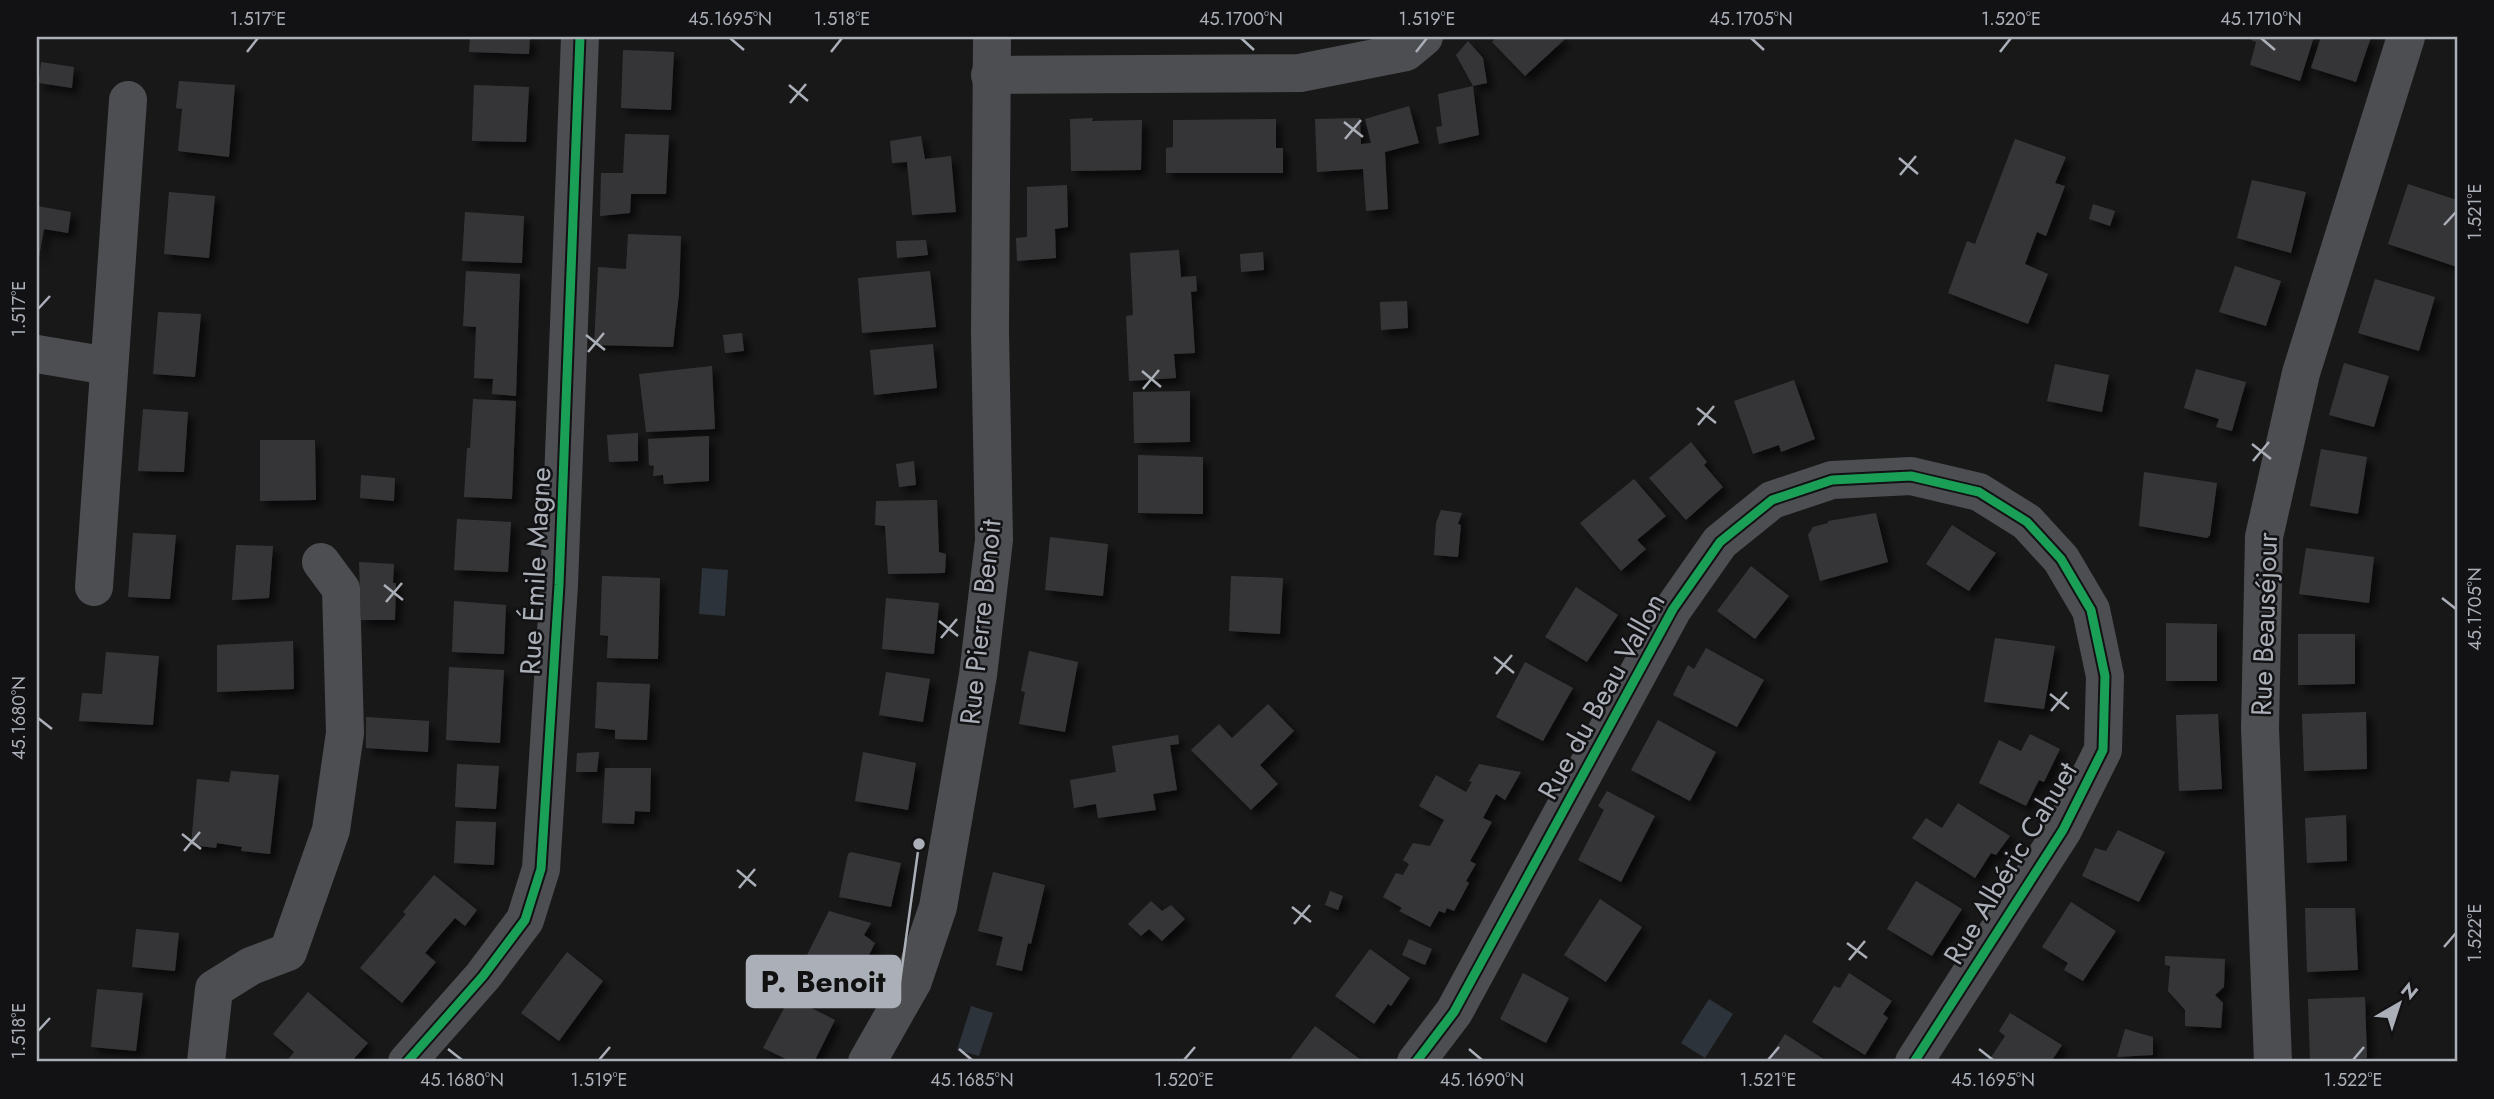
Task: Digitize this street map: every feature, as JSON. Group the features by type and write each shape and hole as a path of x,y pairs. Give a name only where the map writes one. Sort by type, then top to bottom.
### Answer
{"street":[{"name":"Rue Émile Magne","path":"407,1062 483,976 525,920 541,869 559,585 580,37"},
{"name":"Rue Pierre Benoit","path":"867,1062 913,981 938,907 978,675 994,540 990,333 992,37"},
{"path":"990,75 1300,73 1406,52 1424,37"},
{"name":"Rue Beauséjour","path":"2273,1062 2260,727 2264,537 2301,373 2406,37"},
{"path":"94,586 128,100"},
{"path":"37,354 108,366"},
{"name":"Rue du Beau Vallon","path":"1416,1062 1454,1012 1673,609 1720,542 1772,500 1832,480 1911,476 1979,492 2026,522 2061,559"},
{"name":"Rue Albéric Cahuet","path":"1914,1062 2063,830 2103,750 2105,676 2091,610 2061,559"},
{"path":"206,1062 214,989 251,966 288,952 331,830 345,733 341,589 321,562"}],"shaded area":[{"path":"702,568 728,570 725,616 699,614"},
{"path":"1709,999 1733,1014 1705,1058 1681,1043"},
{"path":"971,1006 993,1013 979,1056 957,1050"}],"building":[{"path":"470,37 530,37 529,54 469,52"},
{"path":"1497,37 1561,37 1564,40 1525,76 1492,42"},
{"path":"2252,37 2314,37 2300,81 2250,65 2256,42 2251,40"},
{"path":"2321,37 2371,37 2356,82 2311,68"},
{"path":"1468,41 1483,58 1487,83 1473,86 1456,55"},
{"path":"623,50 674,52 671,110 621,108"},
{"path":"41,62 74,67 72,88 39,83"},
{"path":"179,81 235,85 229,157 178,151 182,109 176,108"},
{"path":"474,85 529,87 526,142 472,141"},
{"path":"1473,86 1479,135 1439,144 1436,127 1442,126 1438,94"},
{"path":"1409,106 1419,143 1385,152 1388,209 1366,211 1363,169 1317,172 1315,119 1360,118 1361,144 1371,143 1365,119"},
{"path":"1093,118 1092,121 1142,120 1141,170 1071,171 1070,119"},
{"path":"1276,119 1276,148 1283,148 1283,173 1166,173 1166,148 1173,147 1173,120"},
{"path":"625,134 669,135 666,194 631,194 630,213 600,216 601,173 623,173"},
{"path":"921,136 925,159 951,156 956,212 912,215 907,162 892,163 890,141"},
{"path":"2015,139 2066,157 2055,183 2065,186 2046,236 2037,232 2025,264 2048,274 2028,324 1948,293 1967,241 1975,244"},
{"path":"2252,180 2306,192 2291,253 2237,238"},
{"path":"2408,184 2457,200 2457,267 2388,244"},
{"path":"1067,185 1068,227 1055,229 1056,258 1017,261 1016,238 1027,237 1027,187"},
{"path":"169,192 215,196 209,258 164,254"},
{"path":"2093,204 2115,211 2110,226 2089,219"},
{"path":"37,206 71,212 68,233 44,229 38,263"},
{"path":"465,212 524,216 522,263 462,261"},
{"path":"628,234 681,236 679,293 673,347 594,345 598,267 626,269"},
{"path":"926,240 928,255 897,258 896,241"},
{"path":"1179,250 1181,277 1196,276 1197,291 1191,292 1195,353 1174,354 1176,378 1129,381 1126,316 1133,315 1130,253"},
{"path":"1263,252 1264,270 1241,272 1240,254"},
{"path":"2235,266 2281,281 2266,326 2219,312"},
{"path":"466,271 520,274 516,396 492,394 493,379 474,378 476,327 463,326"},
{"path":"930,271 936,327 862,333 858,278"},
{"path":"2375,279 2435,297 2419,351 2358,333"},
{"path":"1407,301 1408,328 1381,330 1380,302"},
{"path":"158,312 201,314 195,377 153,374"},
{"path":"742,333 744,351 725,353 723,335"},
{"path":"933,344 937,388 874,395 870,350"},
{"path":"2344,363 2389,376 2374,427 2329,415"},
{"path":"2055,364 2109,375 2102,412 2047,401"},
{"path":"712,366 715,429 646,432 639,374"},
{"path":"2196,369 2246,382 2232,431 2216,427 2219,419 2184,408"},
{"path":"1794,380 1815,439 1781,452 1779,445 1753,454 1734,401"},
{"path":"1190,391 1190,442 1134,443 1133,392"},
{"path":"473,399 516,401 512,499 464,497"},
{"path":"143,409 188,412 184,472 138,471"},
{"path":"638,433 638,461 609,462 607,435"},
{"path":"709,436 709,481 664,484 663,475 653,476 654,466 649,465 648,439"},
{"path":"260,440 315,440 316,500 260,501"},
{"path":"1691,442 1707,462 1704,465 1723,487 1686,520 1649,478"},
{"path":"2321,449 2367,457 2358,514 2310,506"},
{"path":"1138,455 1203,457 1203,514 1138,513"},
{"path":"914,461 916,485 899,487 896,464"},
{"path":"2144,472 2217,483 2210,535 2207,538 2139,526"},
{"path":"361,475 395,478 394,501 360,498"},
{"path":"1634,479 1666,516 1637,540 1646,549 1621,571 1580,523"},
{"path":"937,500 939,552 946,554 945,573 888,574 885,526 875,525 876,501"},
{"path":"1441,510 1462,513 1458,524 1461,525 1458,557 1434,555 1436,523"},
{"path":"1876,513 1888,562 1820,581 1808,535 1813,527 1828,521"},
{"path":"457,519 511,522 508,572 454,570"},
{"path":"1952,525 1996,553 1969,591 1926,564"},
{"path":"133,533 176,535 170,599 128,597"},
{"path":"1050,537 1108,544 1103,596 1045,590"},
{"path":"236,545 273,546 269,598 232,600"},
{"path":"2306,548 2374,557 2369,603 2299,594"},
{"path":"359,562 394,564 395,620 361,620"},
{"path":"1751,566 1789,596 1755,639 1717,611"},
{"path":"602,576 660,578 658,659 607,658 608,636 600,635"},
{"path":"1231,576 1283,578 1280,634 1229,631"},
{"path":"1576,587 1618,615 1587,662 1545,637"},
{"path":"886,598 939,603 934,654 882,649"},
{"path":"454,601 506,605 504,654 452,652"},
{"path":"2166,623 2217,624 2217,681 2166,681"},
{"path":"2298,634 2355,634 2355,684 2298,685"},
{"path":"1995,638 2055,646 2044,709 1984,702"},
{"path":"293,641 294,689 217,692 217,645"},
{"path":"1706,648 1764,680 1737,727 1673,695 1688,665 1694,669"},
{"path":"1029,651 1078,662 1065,732 1019,724 1025,692 1021,691"},
{"path":"106,652 159,656 153,725 79,721 82,693 102,694"},
{"path":"1525,662 1573,688 1543,741 1496,717"},
{"path":"449,667 504,670 500,743 446,740"},
{"path":"886,672 930,679 923,722 879,715"},
{"path":"597,682 650,684 647,740 615,739 615,730 595,728"},
{"path":"1268,704 1294,731 1260,765 1278,784 1251,810 1191,750 1219,724 1232,738"},
{"path":"2366,712 2367,769 2304,771 2302,714"},
{"path":"2218,714 2222,789 2179,791 2176,715"},
{"path":"366,717 429,721 428,752 366,748"},
{"path":"1658,720 1716,752 1690,801 1631,770"},
{"path":"2030,734 2060,749 2044,782 2039,780 2026,806 1979,783 1999,740 2021,751"},
{"path":"1178,735 1179,744 1170,745 1177,790 1153,794 1156,810 1098,818 1096,804 1074,808 1070,780 1116,772 1112,746"},
{"path":"599,752 597,772 576,772 577,753"},
{"path":"863,752 916,763 908,810 855,801"},
{"path":"457,764 499,766 496,809 455,807"},
{"path":"1479,764 1521,772 1505,800 1496,794 1483,818 1492,822 1470,861 1476,864 1454,911 1447,908 1445,913 1439,911 1430,927 1399,911 1402,908 1383,897 1396,873 1403,875 1409,864 1403,860 1413,843 1430,846 1444,820 1419,806 1436,775 1466,792"},
{"path":"605,768 651,768 650,812 635,811 634,824 602,823"},
{"path":"231,771 279,775 270,854 241,851 242,847 217,843 216,848 191,845 197,779 229,782"},
{"path":"1607,791 1655,816 1621,882 1578,860 1604,810 1598,806"},
{"path":"1958,803 2010,836 1996,855 1991,853 1975,878 1912,838 1926,818 1942,828"},
{"path":"2346,815 2347,861 2307,863 2305,818"},
{"path":"456,821 496,822 494,865 454,863"},
{"path":"2118,830 2165,852 2139,902 2082,876 2095,848 2106,851"},
{"path":"851,852 901,863 891,907 839,897 848,854"},
{"path":"993,872 1045,885 1022,971 996,965 1003,937 978,931"},
{"path":"434,875 477,910 465,926 455,918 425,953 436,962 402,1003 360,968 406,914 403,912"},
{"path":"1916,881 1962,909 1932,956 1887,929"},
{"path":"1330,891 1343,896 1338,910 1325,905"},
{"path":"1600,899 1642,927 1606,982 1564,955"},
{"path":"1151,901 1162,911 1171,905 1185,919 1162,941 1149,929 1141,936 1128,924"},
{"path":"2071,902 2116,931 2083,981 2064,970 2068,963 2042,947"},
{"path":"2305,908 2355,908 2358,970 2307,972"},
{"path":"829,911 871,923 864,935 875,943 851,992 801,967"},
{"path":"136,929 179,933 175,971 132,967"},
{"path":"1409,939 1432,949 1425,965 1402,955"},
{"path":"1370,949 1410,978 1391,1006 1388,1004 1374,1024 1335,996"},
{"path":"567,952 603,981 559,1041 521,1013"},
{"path":"2165,956 2225,959 2224,987 2215,995 2223,1003 2221,1028 2185,1026 2185,1010 2168,991 2170,966 2165,965"},
{"path":"1523,973 1569,998 1546,1043 1500,1019"},
{"path":"1849,973 1892,1001 1883,1014 1888,1018 1865,1055 1812,1022 1834,986 1840,988"},
{"path":"97,989 143,993 136,1051 91,1047"},
{"path":"308,992 368,1043 351,1062 286,1062 294,1052 273,1034"},
{"path":"790,997 835,1020 814,1062 792,1062 763,1048"},
{"path":"2365,997 2367,1058 2310,1061 2308,999"},
{"path":"2010,1013 2062,1045 2051,1062 1988,1062 2005,1036 1999,1031"},
{"path":"1315,1026 1361,1060 1360,1062 1288,1062"},
{"path":"2125,1029 2153,1037 2153,1055 2117,1057"},
{"path":"1785,1034 1828,1062 1767,1062"}],"cycle path":[{"path":"407,1062 483,976 525,920 541,869 559,585 580,37"},
{"path":"1416,1062 1454,1012 1673,609 1720,542 1772,500 1832,480 1911,476 1979,492 2027,522 2061,559 2091,610 2105,676 2103,750 2063,830 1914,1062"}],"place":[{"name":"P. Benoit","path":"919,844"}]}
